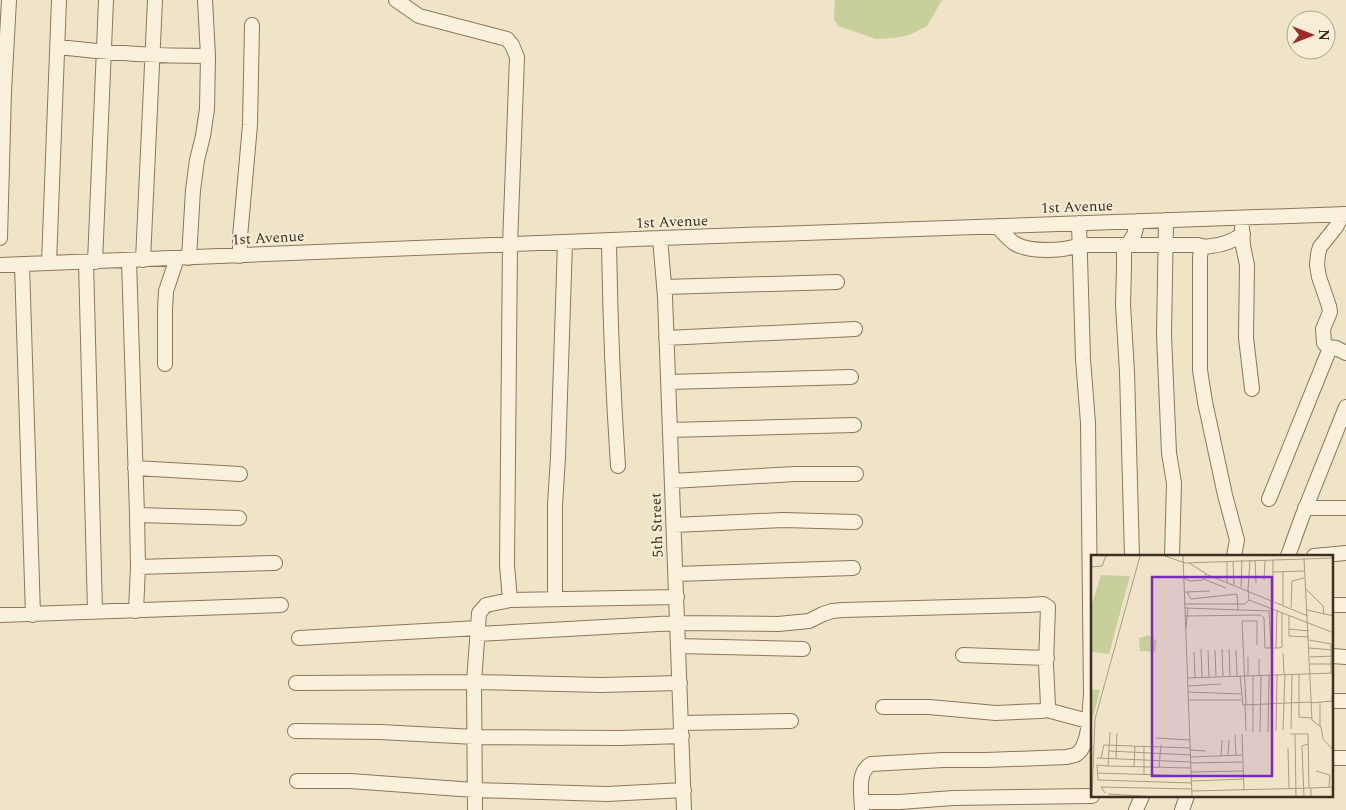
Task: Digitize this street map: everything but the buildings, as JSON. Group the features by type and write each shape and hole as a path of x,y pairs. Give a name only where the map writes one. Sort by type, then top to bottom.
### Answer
{"street":[{"path":"0,238 2,91 9,0"},
{"path":"49,263 59,0"},
{"path":"95,611 90,262 106,0"},
{"path":"136,611 138,567 135,468 136,260 153,56 155,0"},
{"path":"165,364 166,291 183,258 192,190 207,109 208,56 205,0"},
{"path":"396,0 419,16 507,39 516,50 518,57 510,245 508,556 510,600"},
{"path":"240,256 250,125 252,25"},
{"path":"58,47 104,53 153,56 208,56"},
{"path":"1344,214 1320,247 1317,265 1330,312 1325,322 1324,343 1330,348 1346,353"},
{"name":"1st Avenue","path":"0,265 660,238 1344,214"},
{"path":"1241,217 1246,265 1246,338 1252,389"},
{"path":"1166,220 1164,335 1169,453 1174,483 1172,555"},
{"path":"1132,555 1128,382 1123,305 1124,251 1134,236 1138,221"},
{"path":"1079,223 1083,359 1088,423 1091,580 1091,695 1088,735 1080,751 1075,755 1067,757 871,764 867,766 862,776 862,806 954,798 1091,796"},
{"path":"997,226 1015,244 1036,249 1070,248 1080,245 1198,245 1206,247 1223,244 1243,234"},
{"name":"5th Street","path":"660,238 668,382 684,810"},
{"path":"609,240 614,410 618,466"},
{"path":"555,599 555,506 565,242"},
{"path":"1206,247 1201,251 1200,261 1200,370 1225,495 1237,540 1234,555"},
{"path":"22,264 33,614"},
{"path":"664,287 838,282"},
{"path":"666,338 855,329"},
{"path":"1269,499 1330,348"},
{"path":"668,382 851,377"},
{"path":"1289,555 1305,508 1346,407"},
{"path":"670,430 854,426"},
{"path":"135,468 240,474"},
{"path":"672,481 795,474 856,474"},
{"path":"1305,508 1346,508"},
{"path":"137,515 239,518"},
{"path":"674,525 783,520 855,522"},
{"path":"1325,555 1346,553"},
{"path":"138,567 275,563"},
{"path":"676,574 853,568"},
{"path":"475,810 474,682 479,613 486,605 510,600 677,597"},
{"path":"299,638 678,622 778,624 809,621 832,611 843,610 1043,604 1047,605 1049,609 1047,710"},
{"path":"0,615 281,605"},
{"path":"678,646 803,649"},
{"path":"963,655 1047,658"},
{"path":"296,683 474,682 601,685 680,683"},
{"path":"883,708 928,707 996,712 1047,710 1088,721"},
{"path":"295,731 380,732 474,738 619,738 682,730 791,721"},
{"path":"297,781 350,781 474,790 607,794 684,790"},
{"path":"1182,810 1186,798"}],"green space":[{"path":"835,0 942,0 927,26 909,35 876,39 838,26 834,19"}]}
